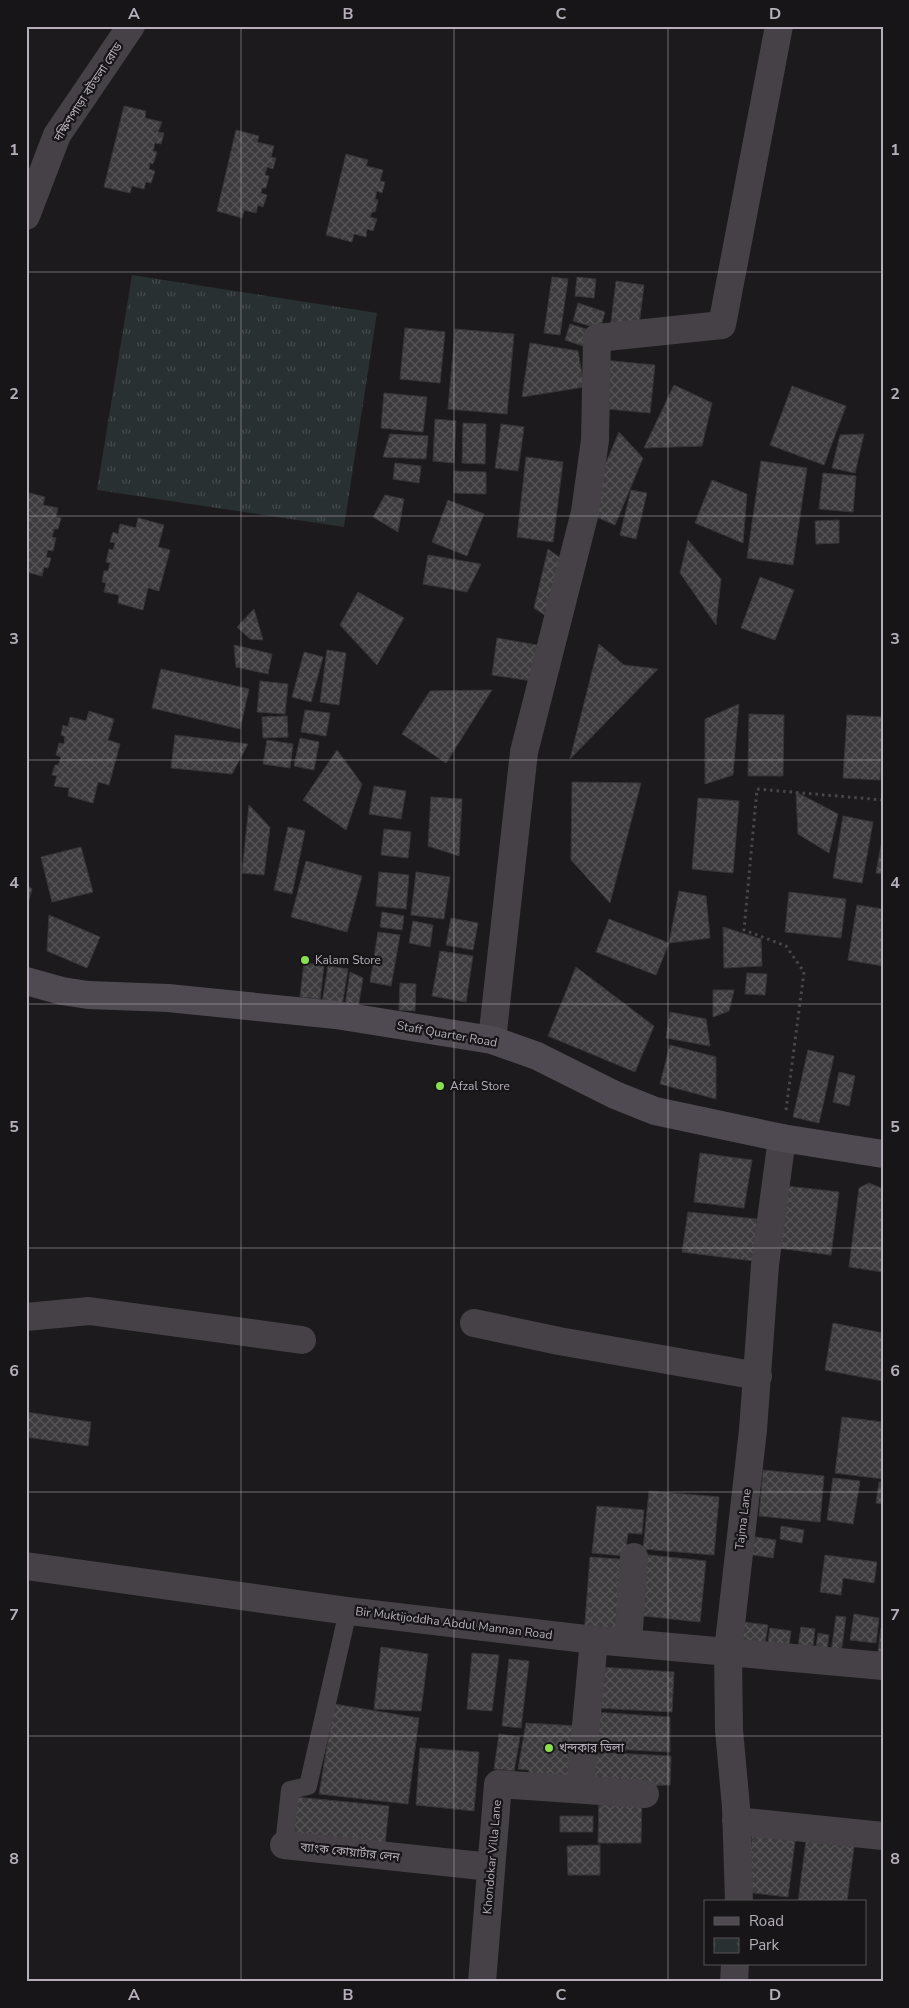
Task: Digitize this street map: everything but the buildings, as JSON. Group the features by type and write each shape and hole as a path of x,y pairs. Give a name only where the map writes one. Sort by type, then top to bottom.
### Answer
{"street":[{"name":"দক্ষিণপাড়া বটতলা রোড","path":"26,216 58,135 131,26"},
{"path":"492,1040 524,752 586,512 595,440 597,338 722,325 779,26"},
{"name":"Staff Quarter Road","path":"26,980 62,991 88,995 168,998 336,1015 492,1040 537,1056 615,1095 655,1111 782,1138 883,1154"},
{"name":"Tajma Lane","path":"739,1900 736,1821 729,1730 728,1651 753,1430 765,1265 782,1138"},
{"path":"26,1317 89,1311 302,1340"},
{"path":"474,1323 558,1341 758,1376"},
{"path":"628,1643 634,1557"},
{"name":"Bir Muktijoddha Abdul Mannan Road","path":"26,1566 348,1611 594,1640 883,1666"},
{"path":"580,1789 594,1640"},
{"name":"Khondokar Villa Lane","path":"482,1982 498,1784 645,1794"},
{"path":"736,1821 883,1836"},
{"name":"ব্যাংক কোয়ার্টার লেন","path":"284,1846 491,1867"},
{"path":"734,1982 735,1966"}],"lane":[{"name":"ব্যাংক কোয়ার্টার লেন","path":"284,1846 290,1790 308,1786 348,1611"}],"path":[{"path":"782,1138 804,972 786,946 744,930 757,788 883,800"}],"green space":[{"path":"132,275 377,313 344,527 97,490"}],"place":[{"name":"Kalam Store","path":"305,960"},
{"name":"Afzal Store","path":"440,1086"},
{"name":"খন্দকার ভিলা","path":"549,1748"}]}
